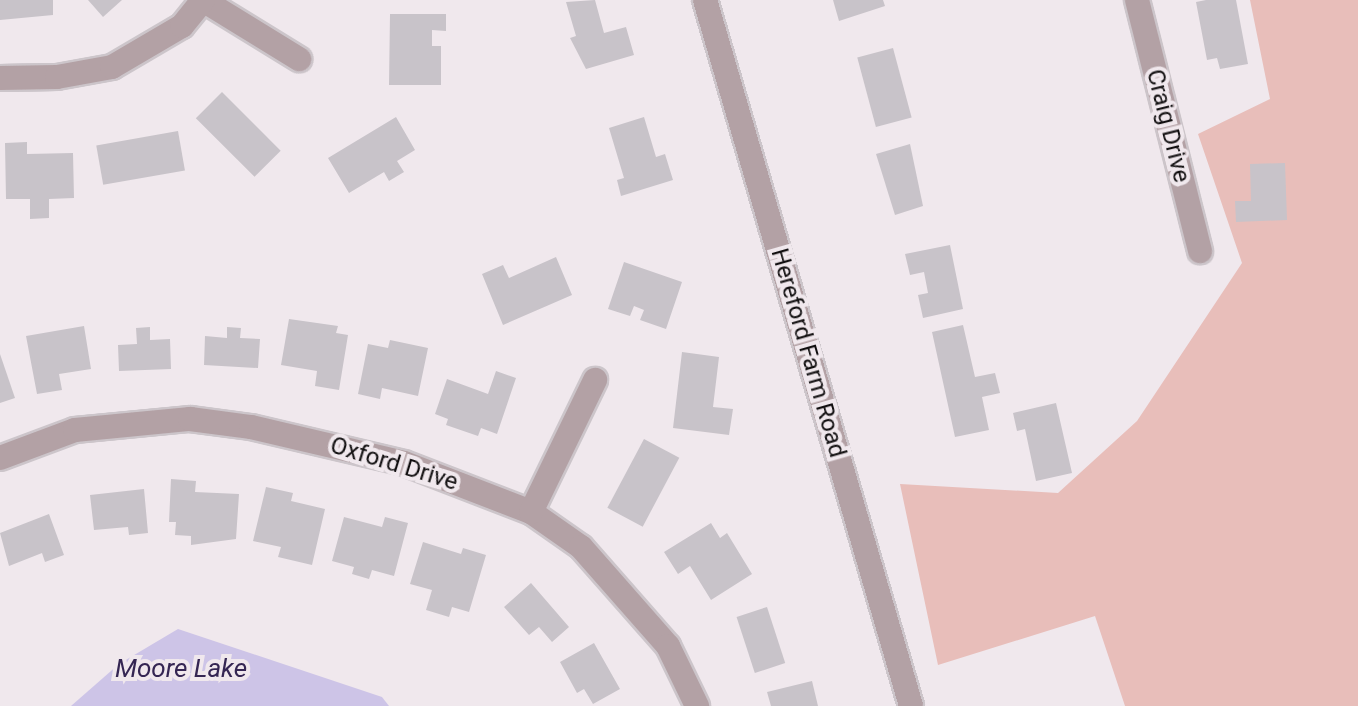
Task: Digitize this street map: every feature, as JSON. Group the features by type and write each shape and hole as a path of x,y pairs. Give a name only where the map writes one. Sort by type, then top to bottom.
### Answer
{"street":[{"path":"0,78 57,77 112,67 182,26 203,0 299,59"},
{"name":"Hereford Farm Road","path":"705,0 911,706"},
{"name":"Craig Drive","path":"1137,0 1200,251"},
{"path":"531,512 595,380"},
{"name":"Oxford Drive","path":"0,458 75,430 190,419 251,427 404,463 531,512 581,547 629,597 668,646 697,706"}],"shaded area":[{"path":"1250,0 1358,0 1358,706 1125,706 1095,616 938,665 900,484 1058,493 1137,421 1242,263 1198,134 1270,99"}],"water":[{"name":"Moore Lake","path":"178,629 382,697 389,706 71,706 119,664"}],"building":[{"path":"0,0 53,0 53,15 0,20"},
{"path":"88,0 122,0 103,17"},
{"path":"595,0 604,33 626,27 634,55 586,69 570,38 576,36 566,2"},
{"path":"833,0 883,0 885,6 839,21"},
{"path":"1236,0 1248,64 1220,69 1217,58 1207,60 1196,2"},
{"path":"390,14 446,14 446,31 432,30 432,46 441,46 441,85 389,85"},
{"path":"893,48 912,118 876,127 857,58"},
{"path":"222,92 281,151 255,177 196,118"},
{"path":"396,117 415,150 397,161 404,172 389,181 384,172 349,193 328,158"},
{"path":"644,117 656,157 665,154 673,180 621,196 617,180 624,178 609,128"},
{"path":"178,131 185,170 103,185 96,145"},
{"path":"27,142 27,154 73,153 74,198 49,199 49,218 30,219 30,199 6,199 5,143"},
{"path":"910,144 923,206 895,215 876,154"},
{"path":"1285,163 1287,220 1236,222 1235,201 1251,201 1250,164"},
{"path":"950,245 963,309 923,318 918,295 928,293 924,272 910,275 905,254"},
{"path":"556,257 572,295 503,325 482,274 503,265 509,278"},
{"path":"624,262 682,282 666,329 640,320 644,310 634,306 630,316 608,309"},
{"path":"289,319 338,326 336,333 348,335 339,390 315,386 317,371 281,365"},
{"path":"963,325 975,377 995,373 1000,393 982,397 989,430 955,437 932,332"},
{"path":"84,326 91,369 59,374 62,390 37,394 26,336"},
{"path":"150,327 150,340 170,339 171,369 119,371 118,345 137,344 136,328"},
{"path":"227,327 241,328 240,338 260,339 258,368 204,365 205,336 227,338"},
{"path":"390,340 428,348 418,396 382,388 380,399 358,394 368,344 388,348"},
{"path":"682,352 719,357 713,407 733,409 729,435 673,428"},
{"path":"0,354 15,398 0,403"},
{"path":"496,371 516,378 497,434 481,428 478,436 446,425 448,419 435,414 447,379 488,394"},
{"path":"1056,403 1072,473 1036,481 1025,429 1017,431 1013,413"},
{"path":"644,439 679,458 643,527 607,508"},
{"path":"171,479 196,481 195,492 239,494 236,539 191,545 191,536 175,535 176,522 169,522"},
{"path":"266,487 293,493 291,501 325,509 312,565 278,557 281,547 253,541"},
{"path":"144,489 148,533 129,535 128,527 94,530 90,495"},
{"path":"49,514 64,555 45,562 42,553 9,566 0,533"},
{"path":"344,517 382,527 385,517 408,523 394,576 372,570 369,579 352,574 354,567 332,561"},
{"path":"711,523 720,538 727,533 752,574 711,600 690,566 678,574 664,552"},
{"path":"423,542 461,554 463,548 486,555 469,612 452,607 449,617 426,610 432,590 410,584"},
{"path":"531,583 569,627 552,642 539,627 529,635 504,607"},
{"path":"767,607 785,663 755,673 737,617"},
{"path":"594,643 620,689 593,704 584,689 577,693 560,662"},
{"path":"812,681 818,706 771,706 767,692"}]}
